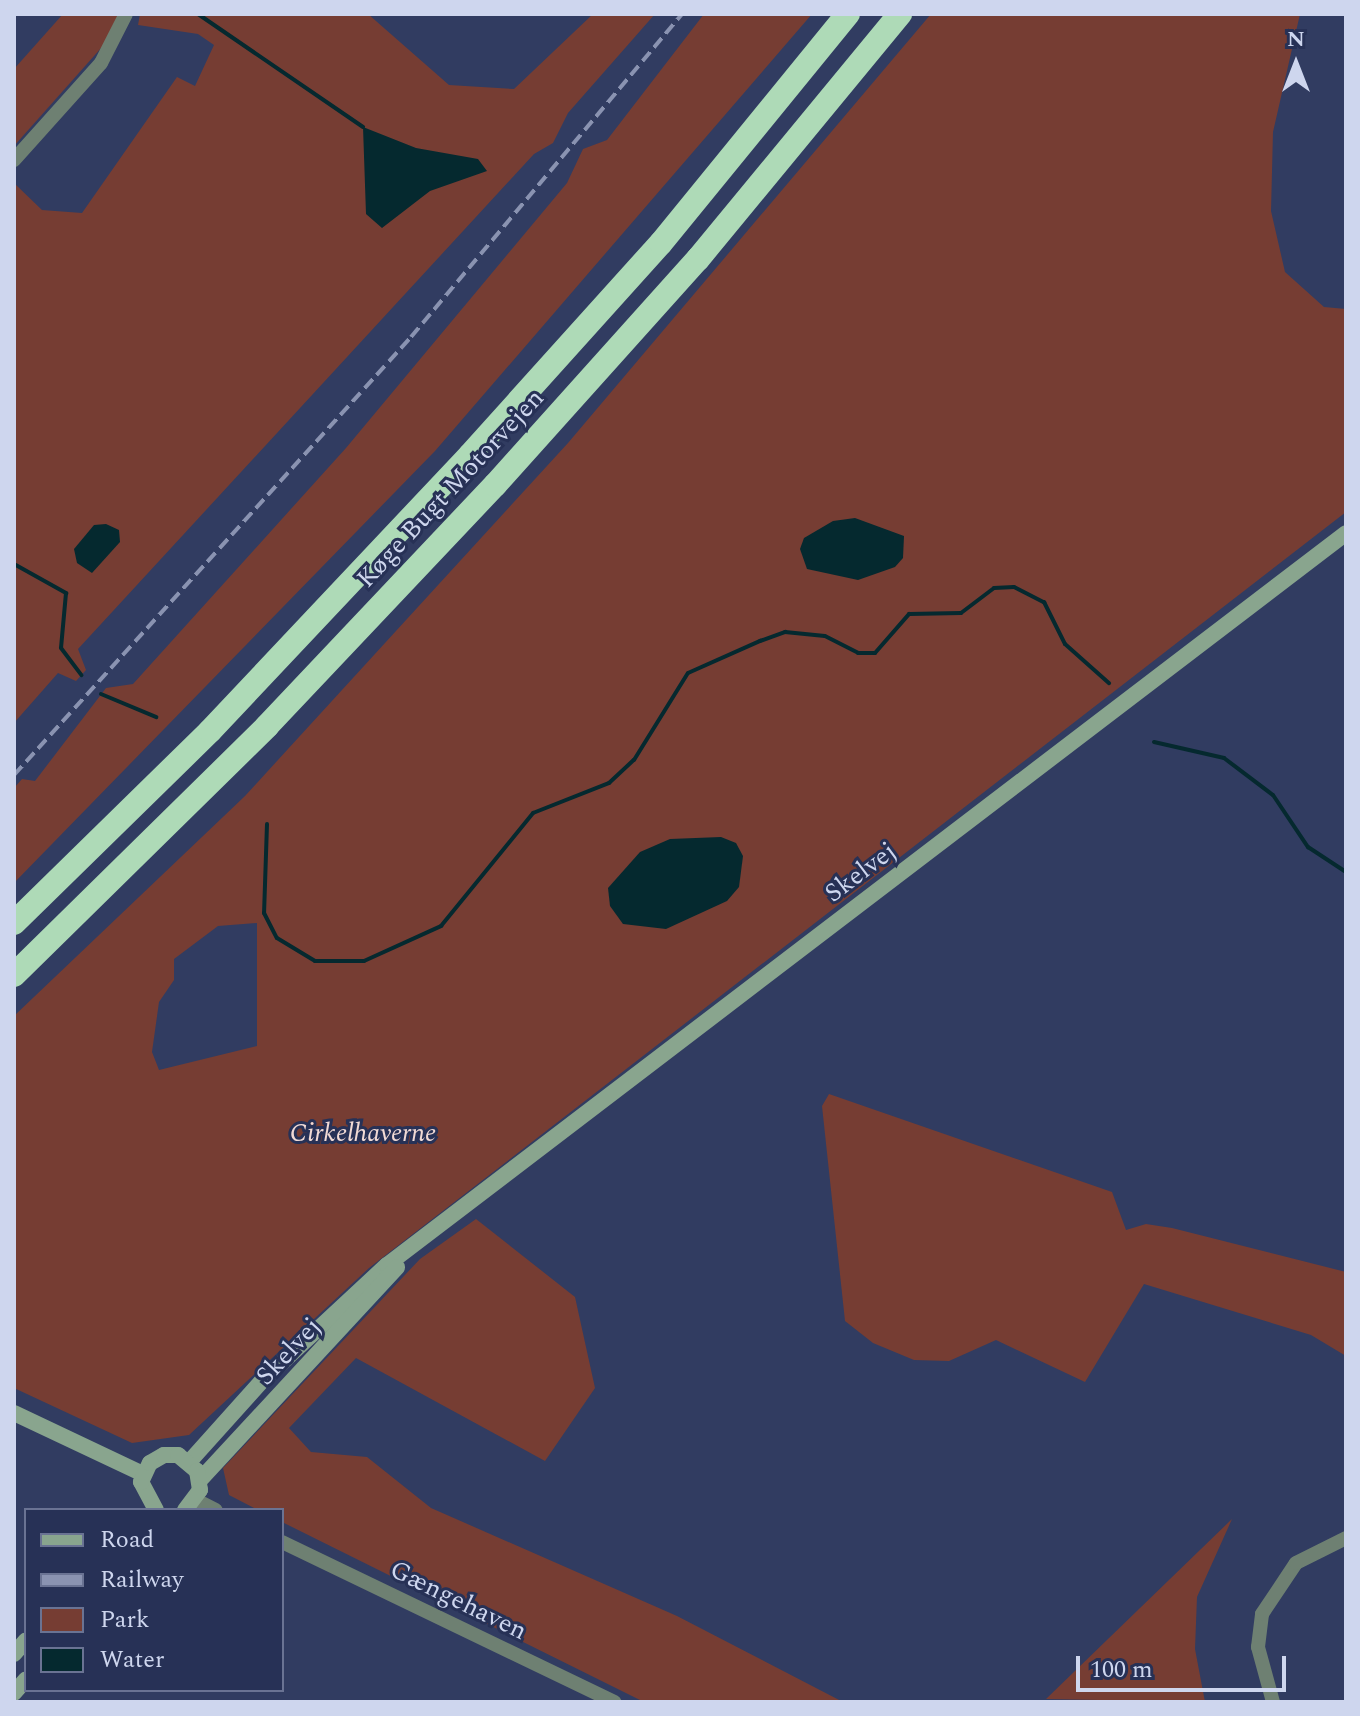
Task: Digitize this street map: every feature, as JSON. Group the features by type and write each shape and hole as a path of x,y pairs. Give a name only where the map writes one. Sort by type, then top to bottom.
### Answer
{"highway":[{"name":"Køge Bugt Motorvejen","path":"14,923 210,731 470,455 661,243 848,14"},
{"name":"Køge Bugt Motorvejen","path":"14,975 267,726 495,485 698,259 900,14"}],"street":[{"path":"14,160 101,63 126,14"},
{"name":"Skelvej","path":"190,1461 261,1382 406,1252 1346,533"},
{"name":"Skelvej","path":"200,1480 337,1336 406,1252"},
{"path":"14,1413 143,1474"},
{"path":"143,1474 164,1455 190,1461 200,1480 191,1505"},
{"path":"143,1474 146,1507"},
{"path":"1273,1702 1258,1647 1262,1614 1296,1563 1346,1538"},
{"name":"Gængehaven","path":"284,1543 614,1702"}],"green space":[{"path":"63,14 119,14 110,38 14,146 14,69"},
{"path":"140,14 368,14 449,85 514,89 593,14 655,14 568,113 553,143 534,154 78,649 86,670 76,681 58,673 14,723 14,183 42,210 82,213 177,77 195,86 214,45 198,34 138,25"},
{"path":"704,14 812,14 435,451 14,883 14,788 22,779 35,781 106,688 133,684 346,448 567,183 583,149 607,140"},
{"name":"Cirkelhaverne","path":"931,14 1300,14 1273,132 1271,211 1285,272 1324,307 1346,309 1346,512 369,1268 189,1435 132,1443 14,1388 14,1016 245,796 568,443","holes":["257,923 257,1046 159,1070 152,1052 159,1002 174,980 174,959 218,926"]},
{"path":"829,1094 1112,1192 1126,1230 1146,1224 1172,1228 1346,1272 1346,1356 1311,1335 1144,1284 1085,1382 996,1340 949,1361 914,1360 873,1343 845,1321 822,1106"},
{"path":"476,1219 575,1297 595,1388 545,1461 356,1358 289,1428 311,1452 367,1457 431,1508 677,1616 843,1702 644,1702 284,1523 284,1508 254,1508 229,1495 223,1468 420,1259"},
{"path":"1232,1519 1197,1597 1195,1649 1205,1702 1046,1699"}],"water":[{"path":"363,127 416,148 478,159 487,171 430,191 382,228 366,214"},
{"path":"855,518 904,536 903,558 895,567 858,580 807,569 800,549 804,538 833,521"},
{"path":"106,524 119,530 120,542 92,573 77,563 74,549 94,525"},
{"path":"721,837 736,843 743,856 739,887 727,901 666,929 623,924 610,906 608,888 640,852 670,839"}],"waterway":[{"path":"198,14 363,127"},
{"path":"14,564 66,593 61,648 81,675"},
{"path":"267,824 264,913 277,938 315,961 364,961 441,926 533,813 609,783 634,760 688,673 760,641 785,632 825,636 858,653 875,653 909,614 961,613 994,588 1014,587 1044,602 1065,644 1109,683"},
{"path":"101,694 156,717"},
{"path":"1154,742 1224,758 1273,795 1308,847 1346,872"}],"railway":[{"path":"14,775 411,337 682,14"}]}
